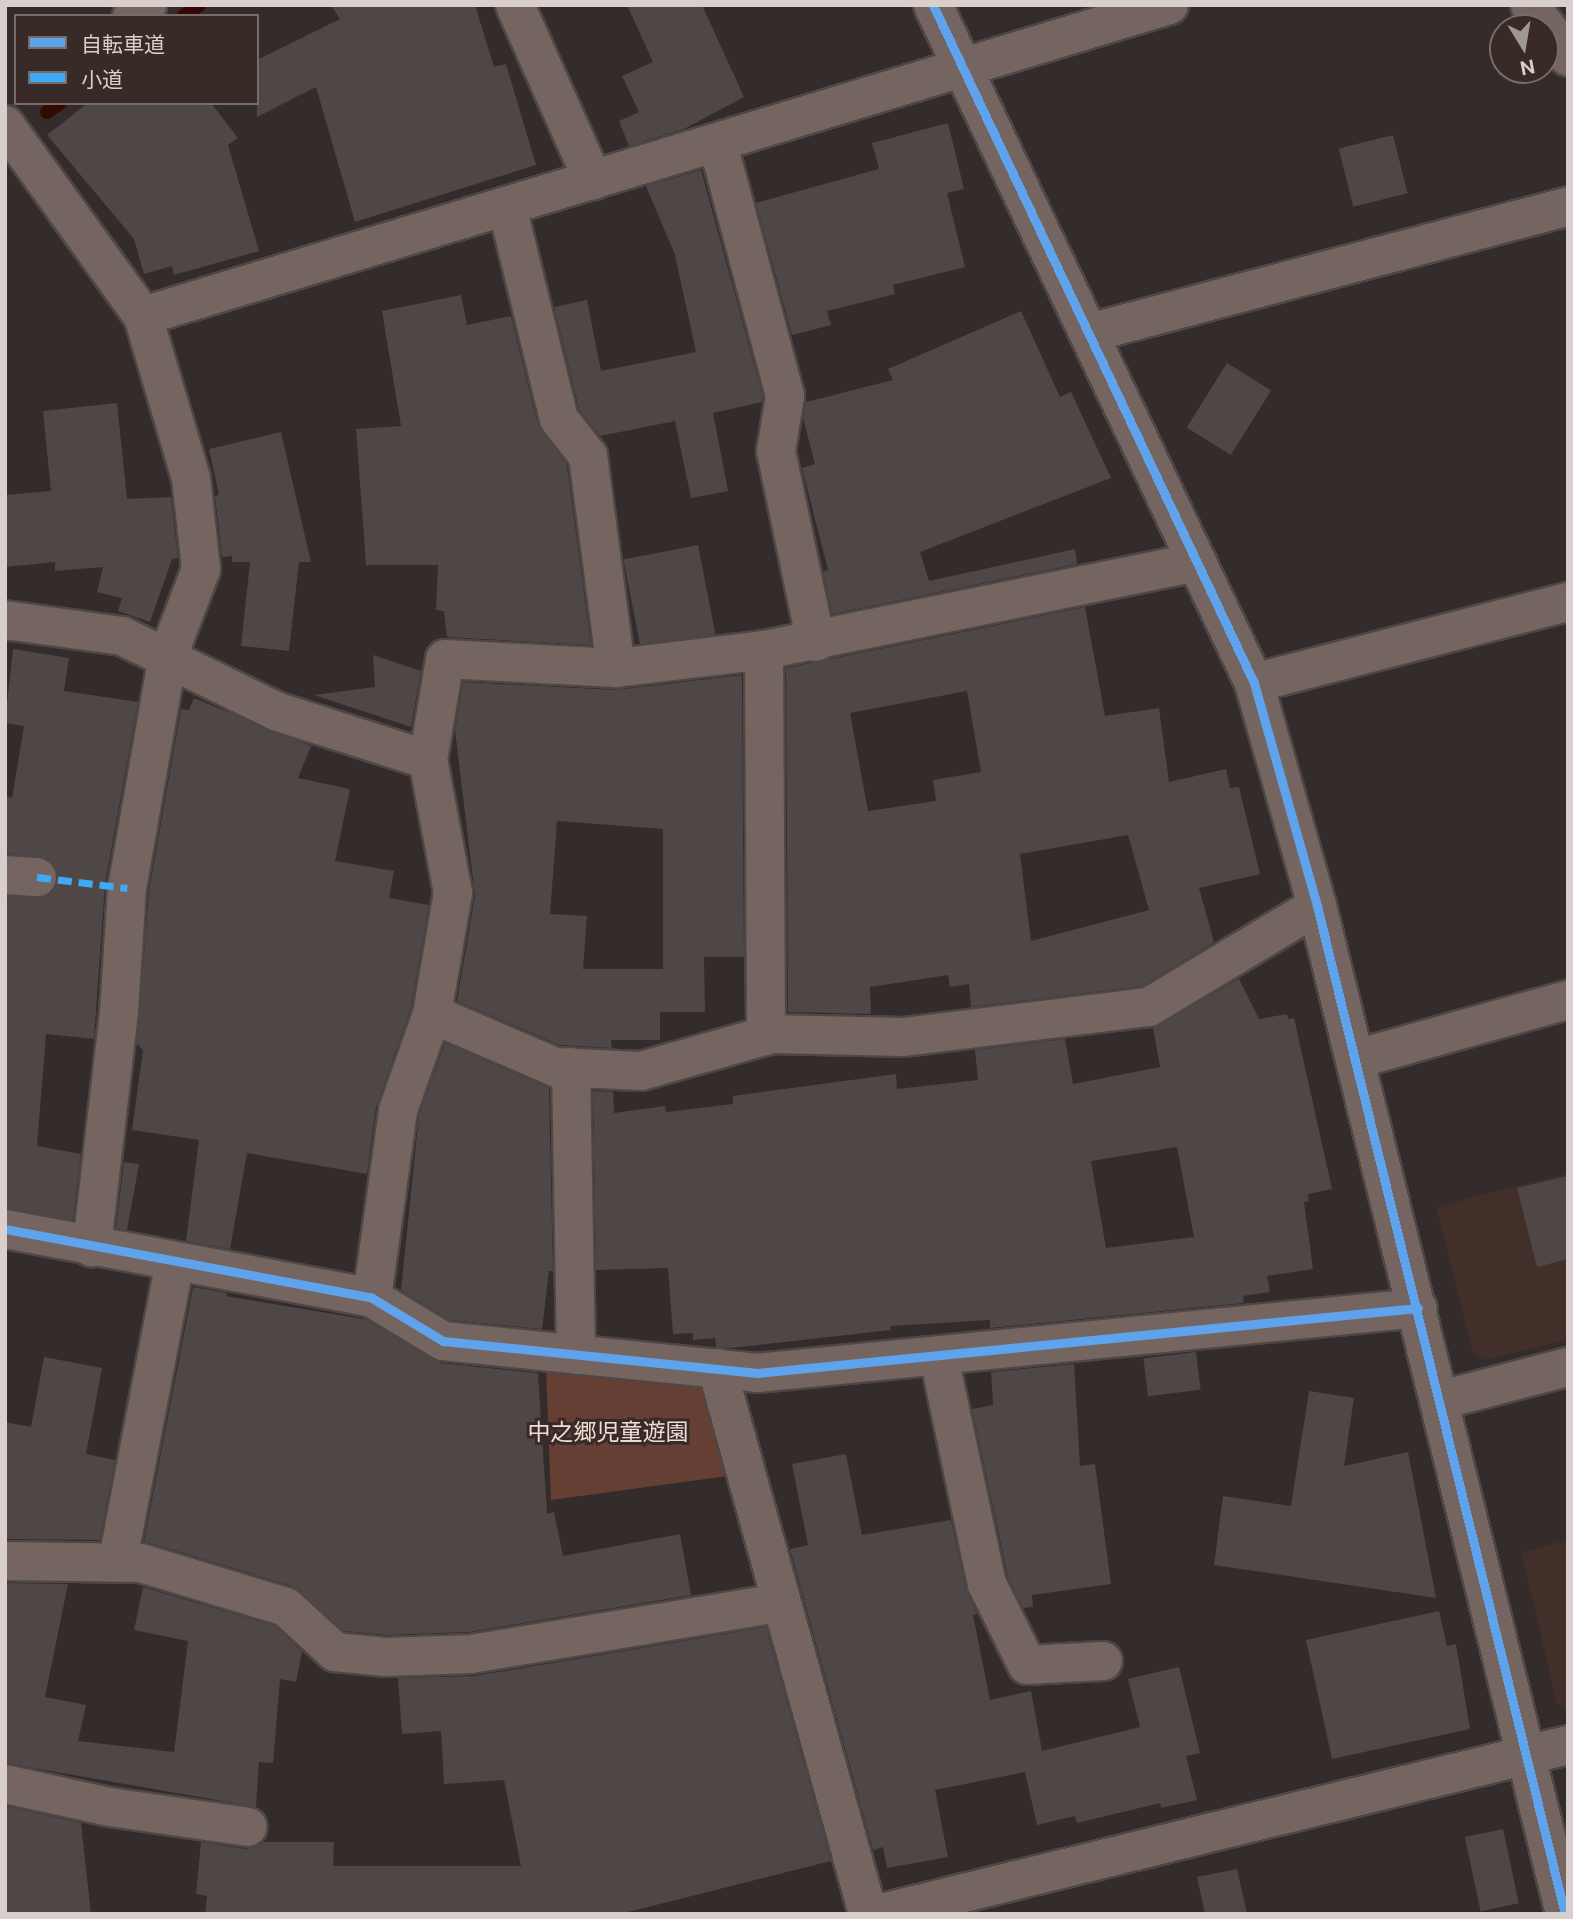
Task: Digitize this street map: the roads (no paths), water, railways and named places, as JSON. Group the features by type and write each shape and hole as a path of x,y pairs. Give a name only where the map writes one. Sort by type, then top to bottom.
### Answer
{"street":[{"path":"515,5 593,180"},
{"path":"933,5 1254,683 1317,906 1356,1059 1441,1400 1525,1756 1566,1914"},
{"path":"143,316 719,144 1169,5"},
{"path":"1530,5 1568,57"},
{"path":"5,125 143,316 191,478 201,569 168,656 127,888 119,1012 92,1247"},
{"path":"719,144 785,396 776,451 816,642"},
{"path":"507,206 559,419 589,456 616,667"},
{"path":"1088,332 1568,206"},
{"path":"372,1298 398,1110 432,1014 453,893 428,760 445,659 616,667 764,650 816,642 1197,562"},
{"path":"1254,683 1568,602"},
{"path":"5,620 122,636 168,656 278,712 428,760"},
{"path":"764,650 766,1036"},
{"path":"432,1014 555,1068 641,1071 766,1036 903,1037 1149,1007 1317,906"},
{"path":"1356,1059 1568,1000"},
{"path":"571,1068 576,1355"},
{"path":"5,1229 372,1298 443,1341 757,1373 1418,1308"},
{"path":"118,1560 175,1262"},
{"path":"939,1357 987,1584 1027,1665 1103,1661"},
{"path":"1441,1400 1568,1367"},
{"path":"717,1368 779,1603 868,1914"},
{"path":"5,1561 118,1560 286,1607 335,1652 386,1657 471,1654 779,1603"},
{"path":"878,1914 1568,1745"},
{"path":"5,1784 110,1807 248,1827"}],"waterway":[{"path":"187,14 199,5"},
{"path":"47,112 57,105"}],"park label":[{"name":"中之郷児童遊園","path":"608,1432"}]}
